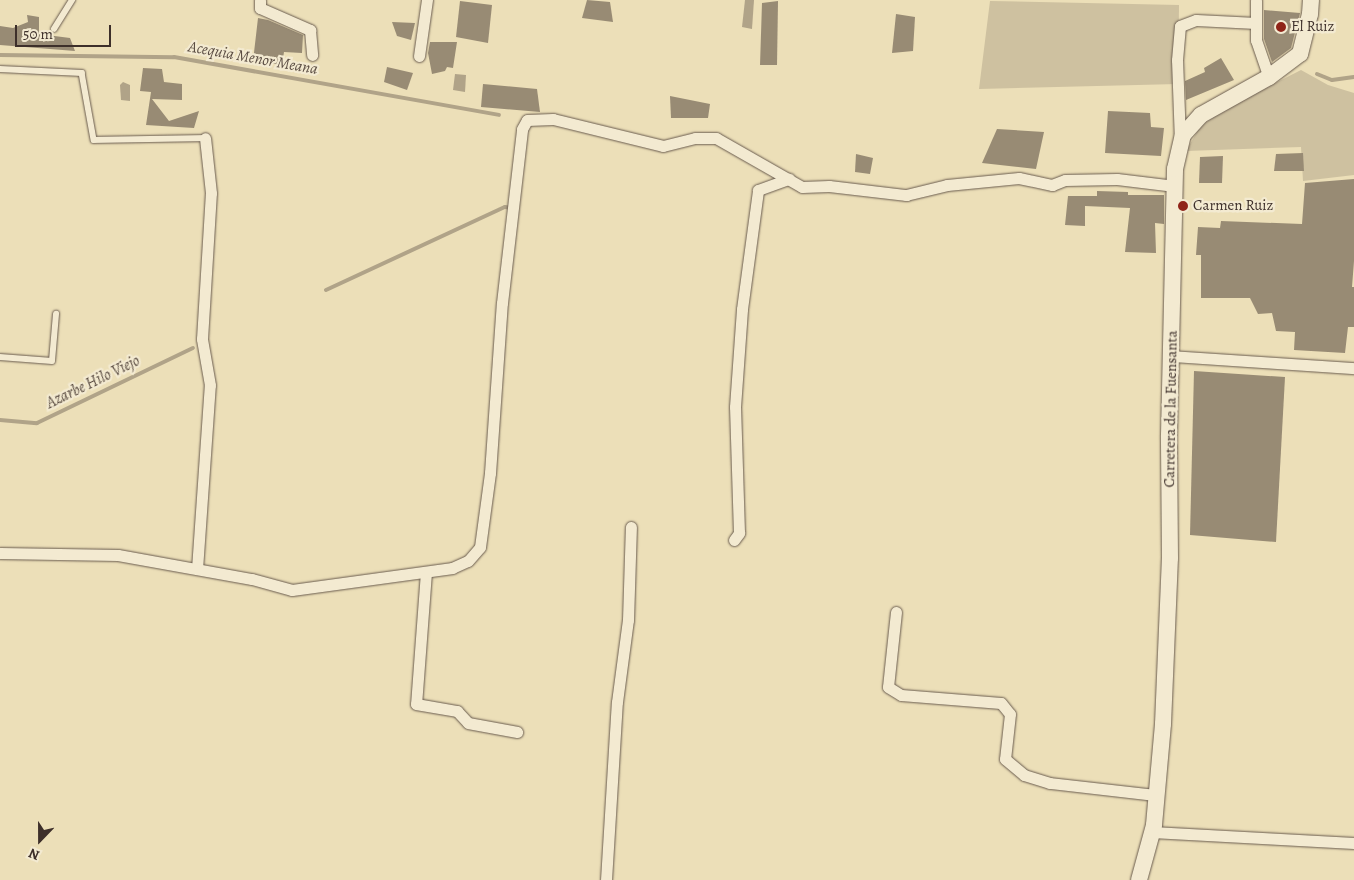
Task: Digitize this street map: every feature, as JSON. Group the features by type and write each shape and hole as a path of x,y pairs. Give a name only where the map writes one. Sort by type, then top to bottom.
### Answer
{"main road":[{"name":"Carretera de la Fuensanta","path":"1139,880 1152,832 1163,724 1170,558 1171,356 1175,169 1183,135 1201,115 1269,77 1300,54 1312,0"}],"street":[{"path":"260,0 260,8 310,30 312,55"},
{"path":"419,56 427,0"},
{"path":"1256,0 1256,40 1269,77"},
{"path":"1180,147 1177,60 1180,26 1196,20 1256,23"},
{"path":"0,553 118,555 252,578 292,590 452,568 468,561 480,547 490,473 503,294 522,129 527,120 553,119 663,146 695,138 716,138 802,187 829,186 906,195 947,185 1019,178 1052,185 1065,180 1118,179 1175,186"},
{"path":"198,569 210,385 202,339 210,193 205,138"},
{"path":"734,540 739,533 736,407 742,309 758,190 789,179"},
{"path":"1171,356 1354,368"},
{"path":"606,880 617,702 628,620 632,527"},
{"path":"426,572 416,704 457,710 468,723 517,732"},
{"path":"896,612 888,687 901,695 1001,703 1010,714 1005,759 1024,775 1050,783 1156,795"},
{"path":"1152,832 1354,843"}],"lane":[{"path":"54,29 72,0"},
{"path":"0,69 82,72 94,140 205,138"},
{"path":"0,357 52,360 56,314"}],"shaded area":[{"path":"745,0 754,0 752,29 742,27"},
{"path":"990,1 1179,5 1178,84 979,89"},
{"path":"1301,70 1328,85 1354,93 1354,175 1303,181 1301,147 1186,151 1200,127 1224,109"},
{"path":"455,74 466,75 465,92 453,90"},
{"path":"123,82 130,85 130,101 121,100 120,85"}],"building":[{"path":"587,0 610,2 613,22 582,18"},
{"path":"460,1 492,5 488,43 456,37"},
{"path":"778,1 777,65 760,65 762,3"},
{"name":"El Ruiz","path":"1264,10 1300,13 1291,48 1272,62 1264,39"},
{"path":"896,14 915,17 913,51 892,53"},
{"path":"27,15 39,17 39,34 70,38 75,51 0,45 0,26 13,28 28,22"},
{"path":"258,18 268,20 303,35 302,53 284,52 282,65 253,61"},
{"path":"392,22 415,23 411,40 397,36"},
{"path":"430,42 457,42 453,68 447,67 445,71 432,74 428,53"},
{"path":"1221,58 1234,80 1186,100 1185,81 1205,72 1204,68"},
{"path":"387,67 413,73 407,90 384,82"},
{"path":"143,68 162,69 164,82 182,84 182,100 152,99 169,121 199,111 194,128 146,125 151,92 140,91"},
{"path":"483,84 537,89 540,112 481,107"},
{"path":"670,96 710,104 708,118 671,118"},
{"path":"1108,111 1150,113 1151,127 1164,128 1161,156 1105,153"},
{"path":"997,129 1044,132 1036,169 982,163"},
{"path":"1303,153 1304,171 1274,171 1276,154"},
{"path":"856,154 873,158 870,174 855,172"},
{"path":"1223,156 1222,183 1199,183 1200,157"},
{"path":"1354,179 1354,261 1352,287 1354,287 1354,327 1348,327 1345,353 1294,350 1295,332 1276,331 1272,313 1258,314 1250,298 1201,298 1201,255 1196,255 1198,227 1220,228 1221,221 1302,224 1305,183"},
{"path":"1097,191 1128,192 1128,195 1164,195 1164,224 1155,223 1156,253 1125,252 1130,208 1085,206 1085,226 1065,225 1068,196 1097,196"},
{"path":"1194,371 1285,377 1276,542 1190,535"}],"waterway":[{"name":"Acequia Menor Meana","path":"0,55 174,57 499,115"},
{"path":"1317,74 1332,80 1354,77"},
{"name":"Azarbe Hilo Viejo","path":"326,290 505,207 511,208"},
{"name":"Azarbe Hilo Viejo","path":"0,420 37,423 193,348"}],"place":[{"name":"El Ruiz","path":"1281,27"},
{"name":"Carmen Ruiz","path":"1183,206"}]}
